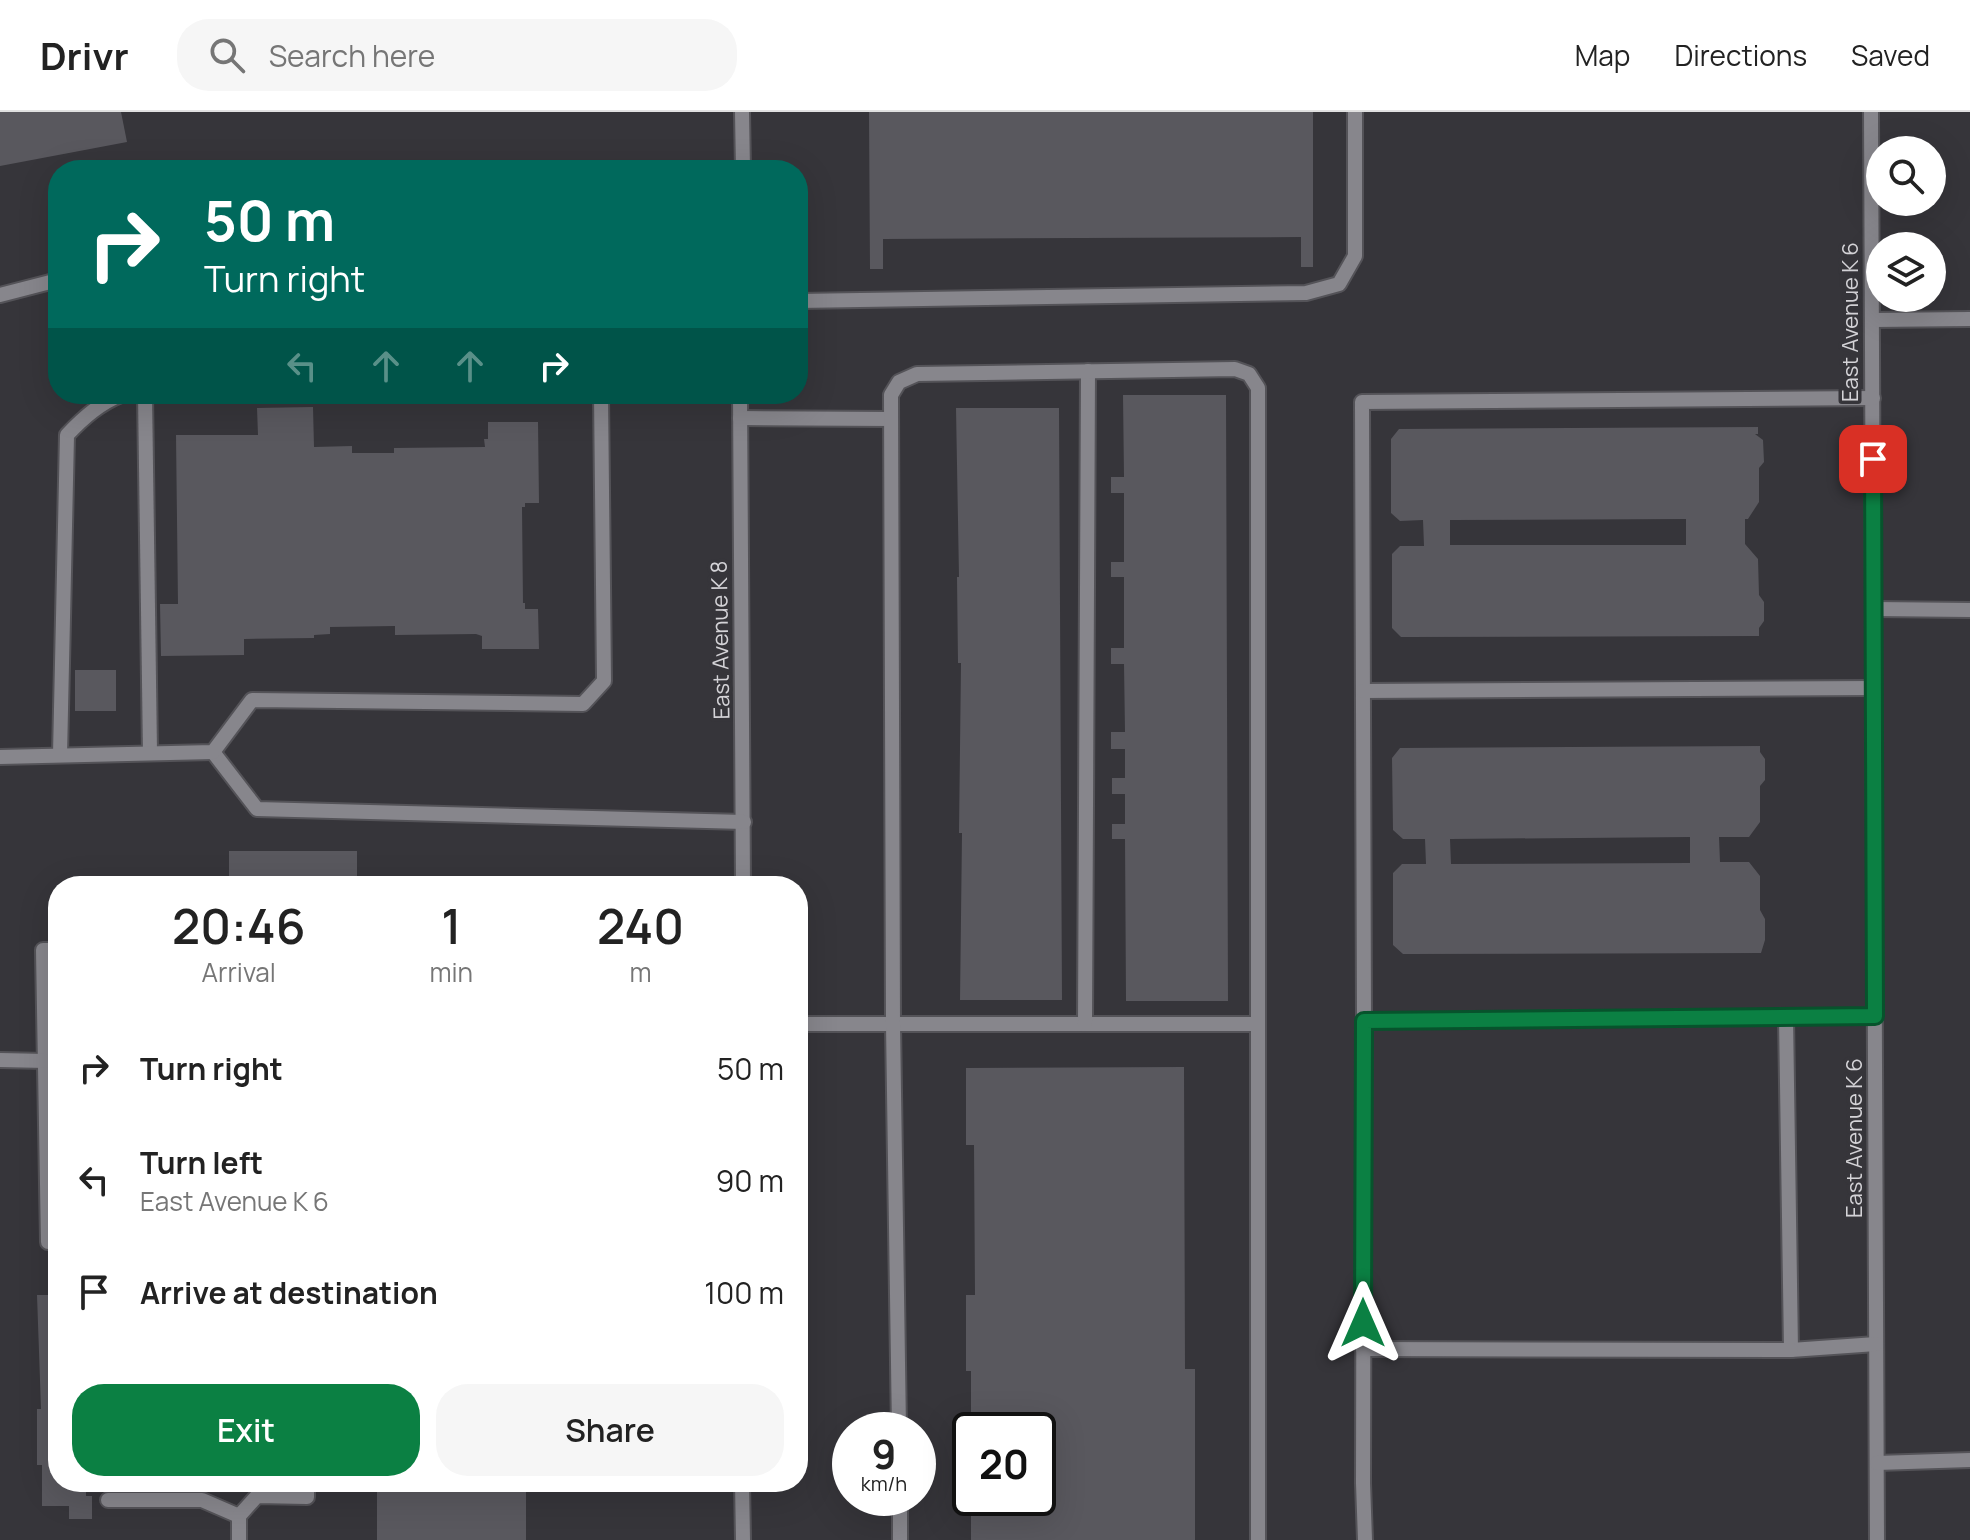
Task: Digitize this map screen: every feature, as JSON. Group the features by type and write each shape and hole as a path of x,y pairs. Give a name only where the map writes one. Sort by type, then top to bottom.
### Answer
{"street":[{"path":"742,112 743,160"},
{"path":"808,301 1306,293 1339,284 1355,256 1355,112"},
{"name":"East Avenue K 6","path":"1871,112 1877,1540"},
{"path":"0,295 48,283"},
{"path":"1873,320 1970,319"},
{"path":"899,1412 893,1024 891,395 899,382 917,374 1235,369 1249,374 1258,388 1258,1540"},
{"path":"1085,1024 1088,371"},
{"path":"1365,1540 1362,402 1873,398"},
{"path":"60,755 67,435 102,404"},
{"path":"145,404 150,753"},
{"path":"213,752 252,700 583,704 604,681 601,404"},
{"name":"East Avenue K 8","path":"740,404 743,876"},
{"path":"740,418 891,419"},
{"path":"1874,609 1970,610"},
{"path":"1363,691 1874,688"},
{"path":"0,757 213,752"},
{"path":"213,752 257,809 744,822"},
{"path":"48,950 43,950 48,1242"},
{"path":"1364,1021 1875,1016"},
{"path":"1786,1017 1791,1350"},
{"path":"808,1024 1258,1024"},
{"path":"0,1060 46,1061"},
{"path":"1363,1349 1791,1350 1876,1344"},
{"path":"1877,1463 1970,1460"},
{"path":"171,1492 171,1499"},
{"path":"239,1540 239,1516 257,1496 307,1497 307,1492"},
{"path":"742,1492 743,1540"},
{"path":"108,1500 202,1500 239,1516"},
{"path":"900,1516 900,1540"}],"building":[{"path":"0,112 121,112 127,142 0,166"},
{"path":"869,112 1313,112 1313,267 1301,267 1301,237 883,239 883,269 870,269"},
{"path":"1123,395 1226,395 1228,1001 1126,1001 1125,839 1112,839 1112,824 1125,824 1125,794 1112,794 1112,778 1125,778 1125,749 1111,749 1111,732 1125,732 1124,664 1111,664 1111,648 1124,648 1124,577 1111,577 1111,562 1124,562 1124,493 1111,493 1111,477 1124,477"},
{"path":"313,407 314,447 352,446 352,453 394,453 394,448 485,447 488,422 538,422 539,503 525,503 522,507 523,603 525,609 538,609 539,649 482,649 482,636 476,634 395,635 395,626 330,627 330,634 314,635 314,638 244,639 244,655 161,656 160,604 178,604 176,435 258,435 257,408"},
{"path":"956,408 1059,408 1062,1000 960,1000 961,663 958,663"},
{"path":"1758,427 1758,434 1755,434 1763,440 1764,462 1759,468 1759,502 1745,519 1745,544 1758,559 1759,595 1764,602 1764,621 1759,628 1759,636 1401,637 1392,628 1392,554 1400,546 1424,546 1423,520 1400,521 1391,513 1391,439 1399,429","holes":["1686,519 1686,545 1450,545 1450,520"]},
{"path":"75,670 116,670 116,711 75,711"},
{"path":"1760,746 1765,759 1765,780 1760,786 1760,822 1749,837 1719,837 1720,862 1749,862 1760,876 1760,910 1765,919 1765,940 1761,953 1403,954 1393,945 1393,873 1402,864 1426,864 1425,839 1403,839 1393,830 1392,758 1400,748","holes":["1690,837 1690,863 1451,864 1450,839"]},
{"path":"229,851 357,851 357,876 229,876"},
{"path":"1184,1067 1185,1369 1195,1369 1195,1540 971,1540 971,1516 1056,1516 1056,1412 971,1412 971,1371 966,1371 966,1295 975,1295 974,1145 966,1145 966,1068"},
{"path":"37,1295 48,1295 48,1492 86,1492 86,1496 92,1496 92,1519 69,1519 69,1506 42,1506 42,1465 37,1465 37,1409 41,1409"},
{"path":"377,1492 526,1492 526,1540 377,1540"}],"route":[{"path":"1363,1323 1364,1021 1875,1016 1873,459"}]}
